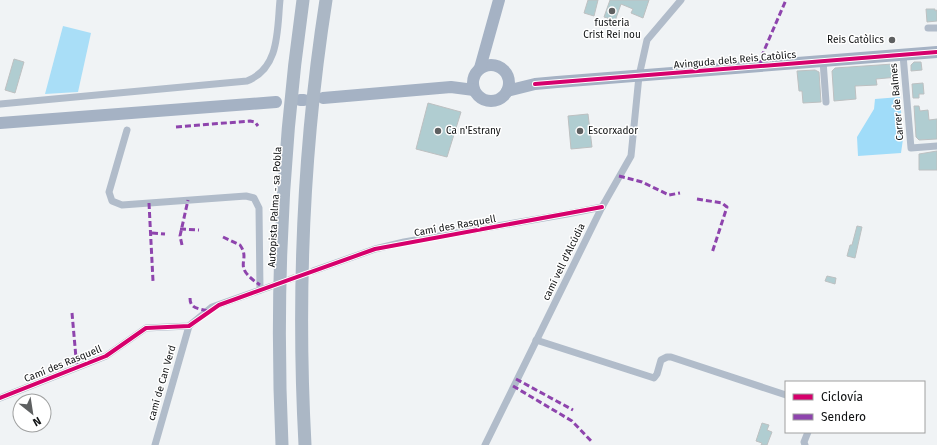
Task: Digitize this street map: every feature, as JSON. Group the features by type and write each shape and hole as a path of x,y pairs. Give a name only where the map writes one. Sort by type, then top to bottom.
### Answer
{"highway":[{"name":"Autopista Palma - sa Pobla","path":"282,445 279,345 281,215 288,115 303,0"},
{"path":"305,445 302,311 305,200 314,88 326,0"}],"main road":[{"path":"473,85 489,42 499,0"},
{"path":"473,85 481,99 492,101 504,96 508,85 506,73 498,66 489,42"},
{"name":"Avinguda dels Reis Catòlics","path":"508,85 532,85 937,52"},
{"path":"480,68 492,65 498,66"},
{"path":"323,98 473,85"},
{"path":"0,122 276,102"}],"street":[{"path":"0,104 247,81 264,71 271,61 280,0"},
{"name":"camí vell d'Alcúdia","path":"485,445 602,207 631,156 639,76 647,40 681,0"},
{"path":"928,28 937,28"},
{"name":"Carrer de Balmes","path":"903,55 911,148 937,146"},
{"path":"823,61 826,102"},
{"path":"127,130 109,192 112,201 122,205 246,196 254,198 259,208 260,290"},
{"name":"Camí des Rasquell","path":"312,271 375,249 404,242 538,220 602,207"},
{"path":"188,326 212,307 268,287"},
{"name":"Camí des Rasquell","path":"0,398 106,356 146,328 188,326"},
{"name":"camí de Can Verd","path":"156,445 188,326"},
{"path":"536,340 651,377 657,374 661,360 671,357 785,395"},
{"path":"805,445 804,442 808,433"}],"shaded area":[{"path":"63,26 91,33 78,92 45,94"},
{"path":"900,97 903,139 901,153 858,156 857,137 874,109 875,99"}],"building":[{"path":"588,0 598,0 594,16 584,13"},
{"path":"610,0 649,0 643,18 631,13 633,9 621,4 615,21 604,17"},
{"path":"926,9 937,10 937,21 927,22"},
{"path":"14,59 24,62 15,93 5,90"},
{"path":"914,62 921,62 922,70 911,71 911,65"},
{"path":"893,64 897,67 898,77 876,79 877,85 855,86 856,99 834,101 832,71 835,68"},
{"path":"815,70 819,72 821,102 803,103 802,91 799,91 797,71"},
{"path":"923,83 924,94 919,94 919,98 913,98 912,84"},
{"name":"Ca n'Estrany","path":"428,103 461,112 447,157 416,149"},
{"path":"914,106 919,106 920,111 928,110 929,120 937,119 937,139 919,140 916,137"},
{"name":"Escorxador","path":"588,114 592,147 571,149 568,116"},
{"path":"937,151 937,170 919,170 919,154"},
{"path":"857,226 862,227 855,258 847,256 850,245 852,245"},
{"path":"827,276 836,278 835,284 825,281"},
{"path":"762,423 769,425 767,430 772,432 767,445 761,445 762,443 756,441"}],"tunnel":[{"path":"269,287 304,274"}],"marked path":[{"path":"760,66 763,53 786,0"},
{"path":"176,127 250,121 255,122 258,126"},
{"path":"619,176 642,182 669,195 680,193"},
{"path":"697,199 722,203 727,207 712,253"},
{"path":"182,245 180,236 188,200"},
{"path":"149,203 153,281"},
{"path":"180,229 199,230"},
{"path":"152,233 165,234"},
{"path":"223,237 240,245 243,251 243,264 246,273 260,285"},
{"path":"190,298 190,302 193,306 207,311"},
{"path":"72,313 77,369"},
{"path":"516,379 573,410"},
{"path":"513,386 572,421 593,443"}],"cycle path":[{"path":"535,84 937,52"},
{"path":"0,398 106,356 146,328 189,326 219,305 375,249 602,207"}],"place":[{"name":"fusteria Crist Rei nou","path":"612,11"},
{"name":"Reis Catòlics","path":"892,40"},
{"name":"Ca n'Estrany","path":"438,131"},
{"name":"Escorxador","path":"580,131"}]}
